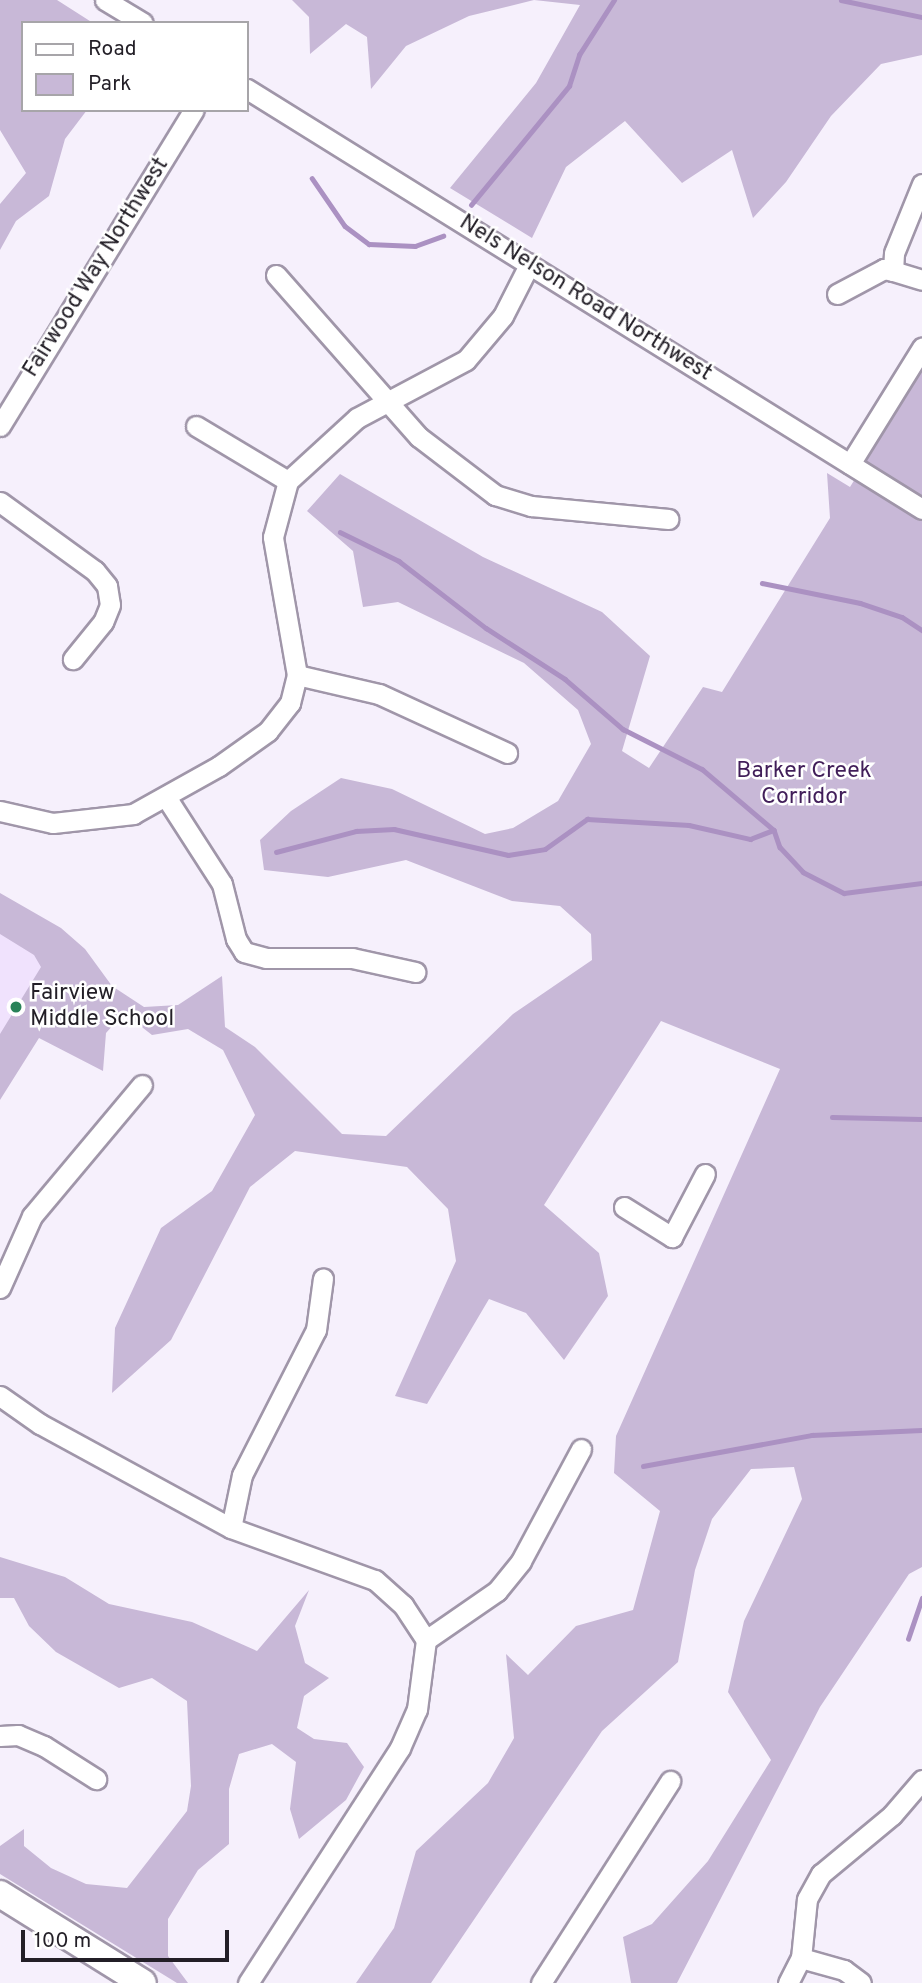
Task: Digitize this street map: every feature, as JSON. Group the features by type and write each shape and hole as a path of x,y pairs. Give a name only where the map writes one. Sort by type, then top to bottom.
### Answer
{"main road":[{"path":"0,1894 144,1983"}],"street":[{"path":"105,0 140,21"},
{"name":"Nels Nelson Road Northwest","path":"248,90 922,509"},
{"name":"Fairwood Way Northwest","path":"0,426 193,112"},
{"path":"888,270 922,184"},
{"path":"0,811 75,823 132,814 166,797 268,731 290,703 297,675 273,537 288,481 340,431 388,399 466,360 503,316 530,263"},
{"path":"837,294 888,270 922,280"},
{"path":"276,275 427,444 495,495 531,506 668,519"},
{"path":"849,464 922,348"},
{"path":"196,426 288,481"},
{"path":"0,502 95,571 107,586 110,605 103,622 73,659"},
{"path":"297,675 379,694 507,753"},
{"path":"166,797 222,884 236,939 244,952 266,958 352,958 415,972"},
{"path":"0,1288 32,1216 142,1085"},
{"path":"624,1207 672,1237 705,1174"},
{"path":"231,1528 242,1475 316,1330 323,1278"},
{"path":"0,1396 40,1424 231,1528 375,1580 403,1605 426,1640 417,1709 400,1748 248,1983"},
{"path":"426,1640 497,1591 521,1561 581,1449"},
{"path":"0,1736 18,1735 44,1746 96,1779"},
{"path":"788,1983 801,1958 807,1899 821,1874 892,1815 922,1780"},
{"path":"541,1983 670,1781"},
{"path":"801,1958 844,1969 861,1983"}],"shaded area":[{"name":"Fairview Middle School","path":"0,915 64,955 0,1058"}],"green space":[{"path":"0,0 57,0 90,21 21,21 21,112 85,112 65,139 49,196 16,221 0,250 0,204 26,173 0,130"},
{"path":"292,0 534,0 469,16 406,46 371,89 367,37 346,24 310,54 309,17"},
{"path":"534,0 922,0 922,55 881,64 831,116 786,182 753,218 732,150 682,183 625,121 566,167 532,238 450,188 536,83 580,5"},
{"name":"Barker Creek Corridor","path":"922,371 922,1567 909,1574 820,1707 677,1983 631,1983 623,1937 652,1924 708,1861 771,1760 728,1692 744,1621 802,1499 794,1467 751,1469 712,1519 695,1570 678,1662 602,1731 431,1983 356,1983 394,1928 416,1851 488,1783 514,1738 506,1654 528,1675 576,1626 633,1610 660,1511 614,1473 616,1436 780,1069 661,1021 544,1205 599,1253 608,1296 564,1360 526,1313 489,1299 427,1404 395,1396 456,1261 448,1209 407,1167 295,1151 250,1187 171,1340 112,1393 115,1328 161,1228 212,1191 255,1115 223,1050 188,1029 152,1035 124,1013 106,1033 103,1071 39,1038 0,1100 0,1034 41,967 34,955 0,934 0,893 61,928 85,949 112,986 144,1007 178,1005 222,976 225,1027 255,1047 342,1134 386,1136 513,1014 592,960 591,934 560,906 512,901 406,860 328,877 264,870 260,840 291,811 341,778 392,789 485,834 513,828 558,801 591,744 578,710 524,663 398,602 363,607 353,551 307,511 340,474 483,557 602,612 650,656 622,751 649,768 703,687 722,692 830,518 827,473 850,487"},
{"path":"0,1557 65,1577 109,1604 192,1622 257,1651 309,1590 295,1626 305,1663 329,1678 304,1696 297,1728 314,1739 347,1743 364,1767 346,1800 299,1839 290,1809 296,1762 272,1744 239,1754 229,1789 229,1844 198,1870 168,1919 168,1956 188,1983 177,1983 0,1874 0,1846 24,1829 24,1846 51,1868 86,1884 127,1888 187,1811 191,1786 187,1701 152,1678 119,1688 56,1652 29,1626 14,1598 0,1598"}],"waterway":[{"path":"471,205 569,86 579,55 614,0"},
{"path":"841,0 922,17"},
{"path":"312,178 345,226 369,244 415,246 443,236"},
{"path":"340,532 399,561 486,628 565,679 623,729 702,769 774,830 780,847 803,872 844,893 922,883"},
{"path":"762,583 860,603 902,617 922,630"},
{"path":"276,852 356,831 394,829 508,855 545,849 587,819 689,825 750,839 773,830"},
{"path":"832,1117 922,1119"},
{"path":"643,1466 812,1435 922,1430"},
{"path":"908,1639 922,1598"}],"place":[{"name":"Fairview Middle School","path":"16,1007"}]}
